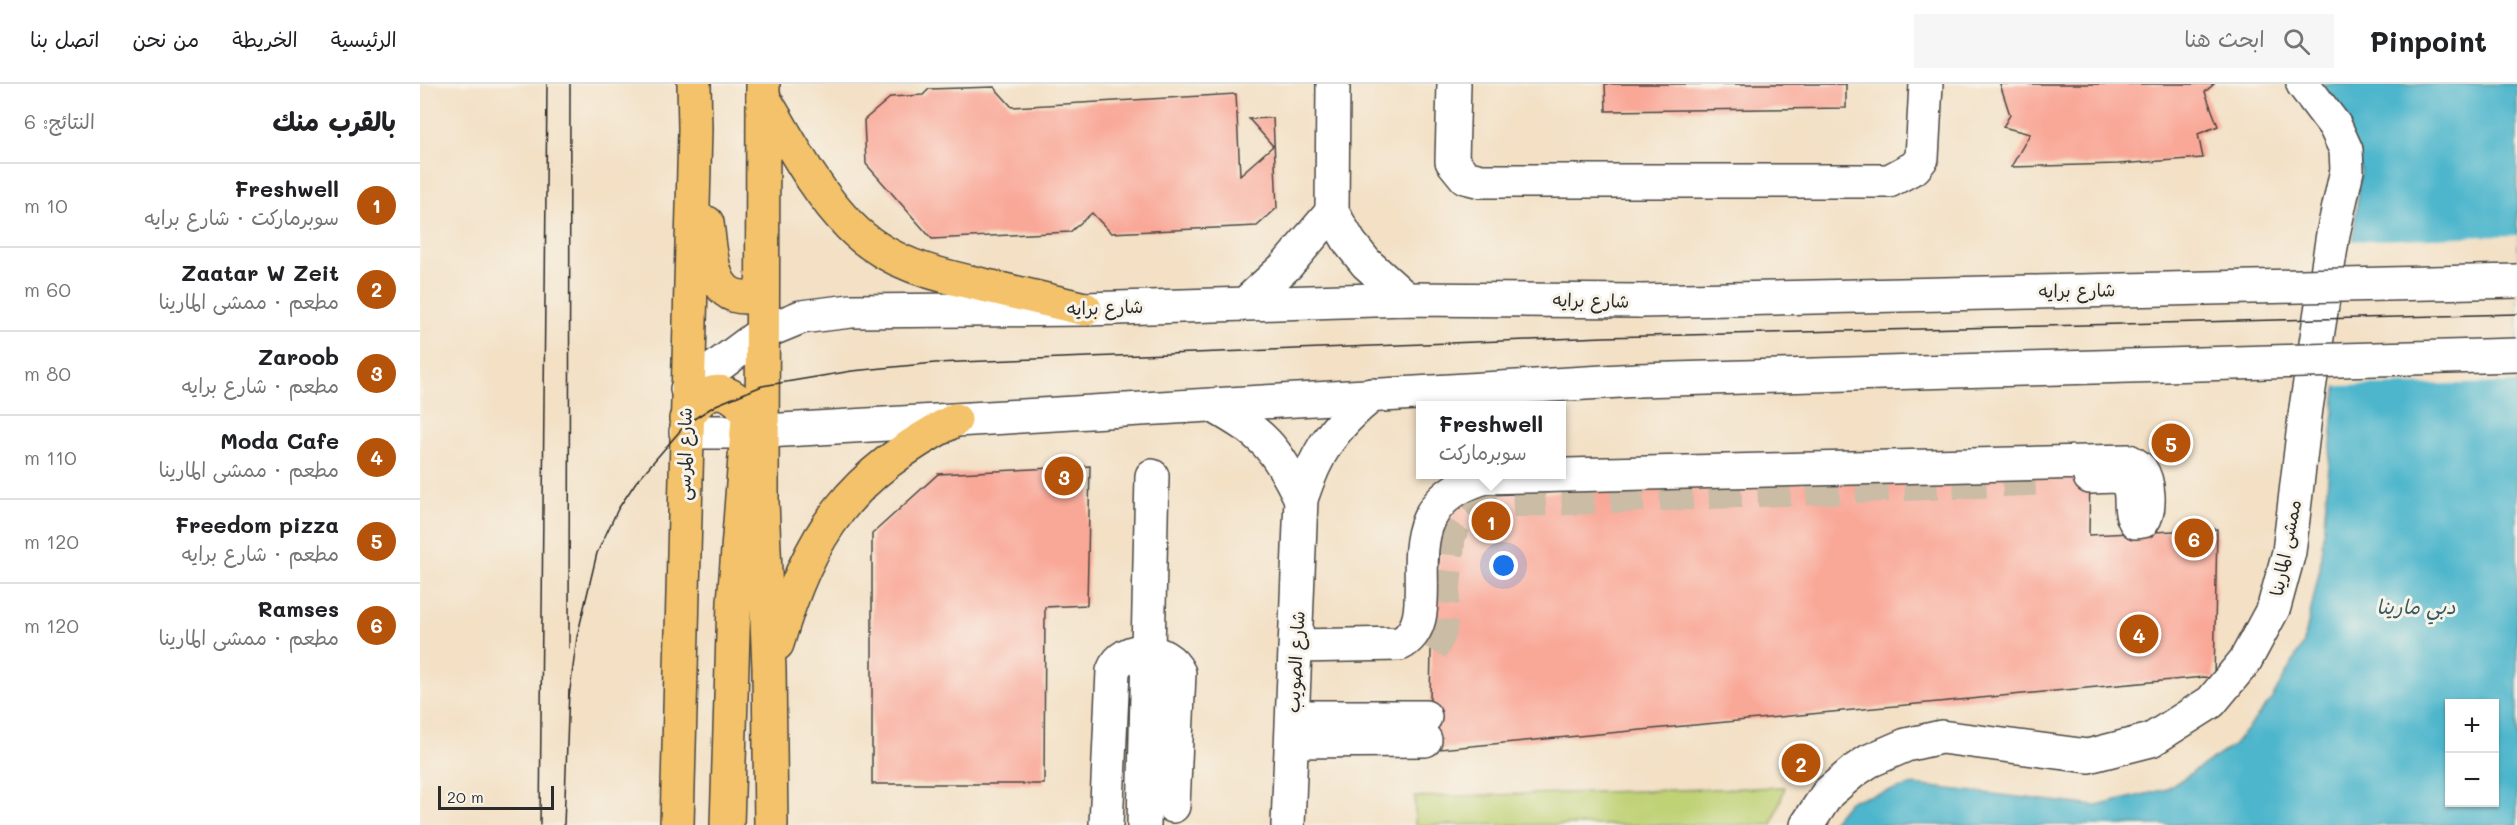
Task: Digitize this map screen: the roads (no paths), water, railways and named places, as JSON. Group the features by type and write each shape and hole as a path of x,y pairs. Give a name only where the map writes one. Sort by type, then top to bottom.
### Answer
{"main road":[{"name":"شارع المرسى","path":"677,825 695,129 694,84"},
{"path":"728,825 735,582 755,431 762,333 763,90"},
{"path":"763,90 816,184 850,226 882,251 915,268 955,280 1085,309"},
{"path":"695,129 714,276 722,288 735,296 749,298 762,294"},
{"path":"686,414 707,395 721,393 735,397 745,407 755,431 762,501 769,668 771,825"},
{"path":"769,668 791,595 807,558 826,524 850,496 880,467 912,442 955,420"}],"street":[{"path":"1334,84 1332,212 1350,243 1366,263 1406,299"},
{"path":"1454,84 1452,162 1465,177 1481,181 1888,181 1915,167 1922,158 1926,84"},
{"name":"ممشى المارينا","path":"1807,825 1828,793 1854,771 1869,761 1906,745 1941,737 2088,756 2151,740 2211,702 2245,661 2274,608 2289,552 2306,408 2333,234 2347,170 2346,150 2335,126 2303,84"},
{"path":"1246,303 1287,265 1332,212"},
{"name":"شارع برايه","path":"686,414 741,345 762,333 801,317 851,310 1085,309 1406,299 1641,302 2517,281"},
{"path":"755,431 1638,380 2517,355"},
{"name":"شارع الصويب","path":"1288,825 1301,499 1315,460 1332,432 1372,395"},
{"name":"شارع الصويب","path":"1212,405 1264,438 1278,454 1301,499"},
{"path":"1566,475 2129,461 2141,470 2145,477 2147,516 2143,521 2136,522 2133,517 2132,493 2127,481 2115,476 2090,477"},
{"path":"1144,825 1152,476"},
{"path":"1296,654 1400,644 1409,640 1419,622 1421,542 1425,527 1432,512 1449,494 1480,479"},
{"path":"1296,654 1403,665 1418,661 1431,650"},
{"path":"1106,825 1113,671 1122,656 1130,652 1147,652 1168,657 1179,672 1173,806"},
{"path":"1292,729 1425,729"}],"water":[{"name":"دبي مارينا","path":"2322,84 2517,84 2517,825 1829,825 1849,801 1914,785 2096,806 2167,789 2233,746 2271,700 2304,642 2320,568 2335,399 2361,169"}],"tunnel":[{"path":"1431,650 1440,633 1449,538 1454,525 1461,516 1483,502 2036,479"}],"tram line":[{"path":"540,825 547,84"},
{"path":"569,648 570,84"},
{"path":"569,697 577,637 597,553 618,509 636,482 686,424 716,405 762,386 852,371 935,363 1604,337 2517,314"},
{"path":"564,825 569,690"}],"place":[{"name":"Freedom pizza","path":"2171,443"},
{"name":"Zaroob","path":"1064,476"},
{"name":"Freshwell","path":"1491,521"},
{"name":"Ramses","path":"2194,538"},
{"name":"Moda Cafe","path":"2139,634"},
{"name":"Zaatar W Zeit","path":"1801,763"}]}
